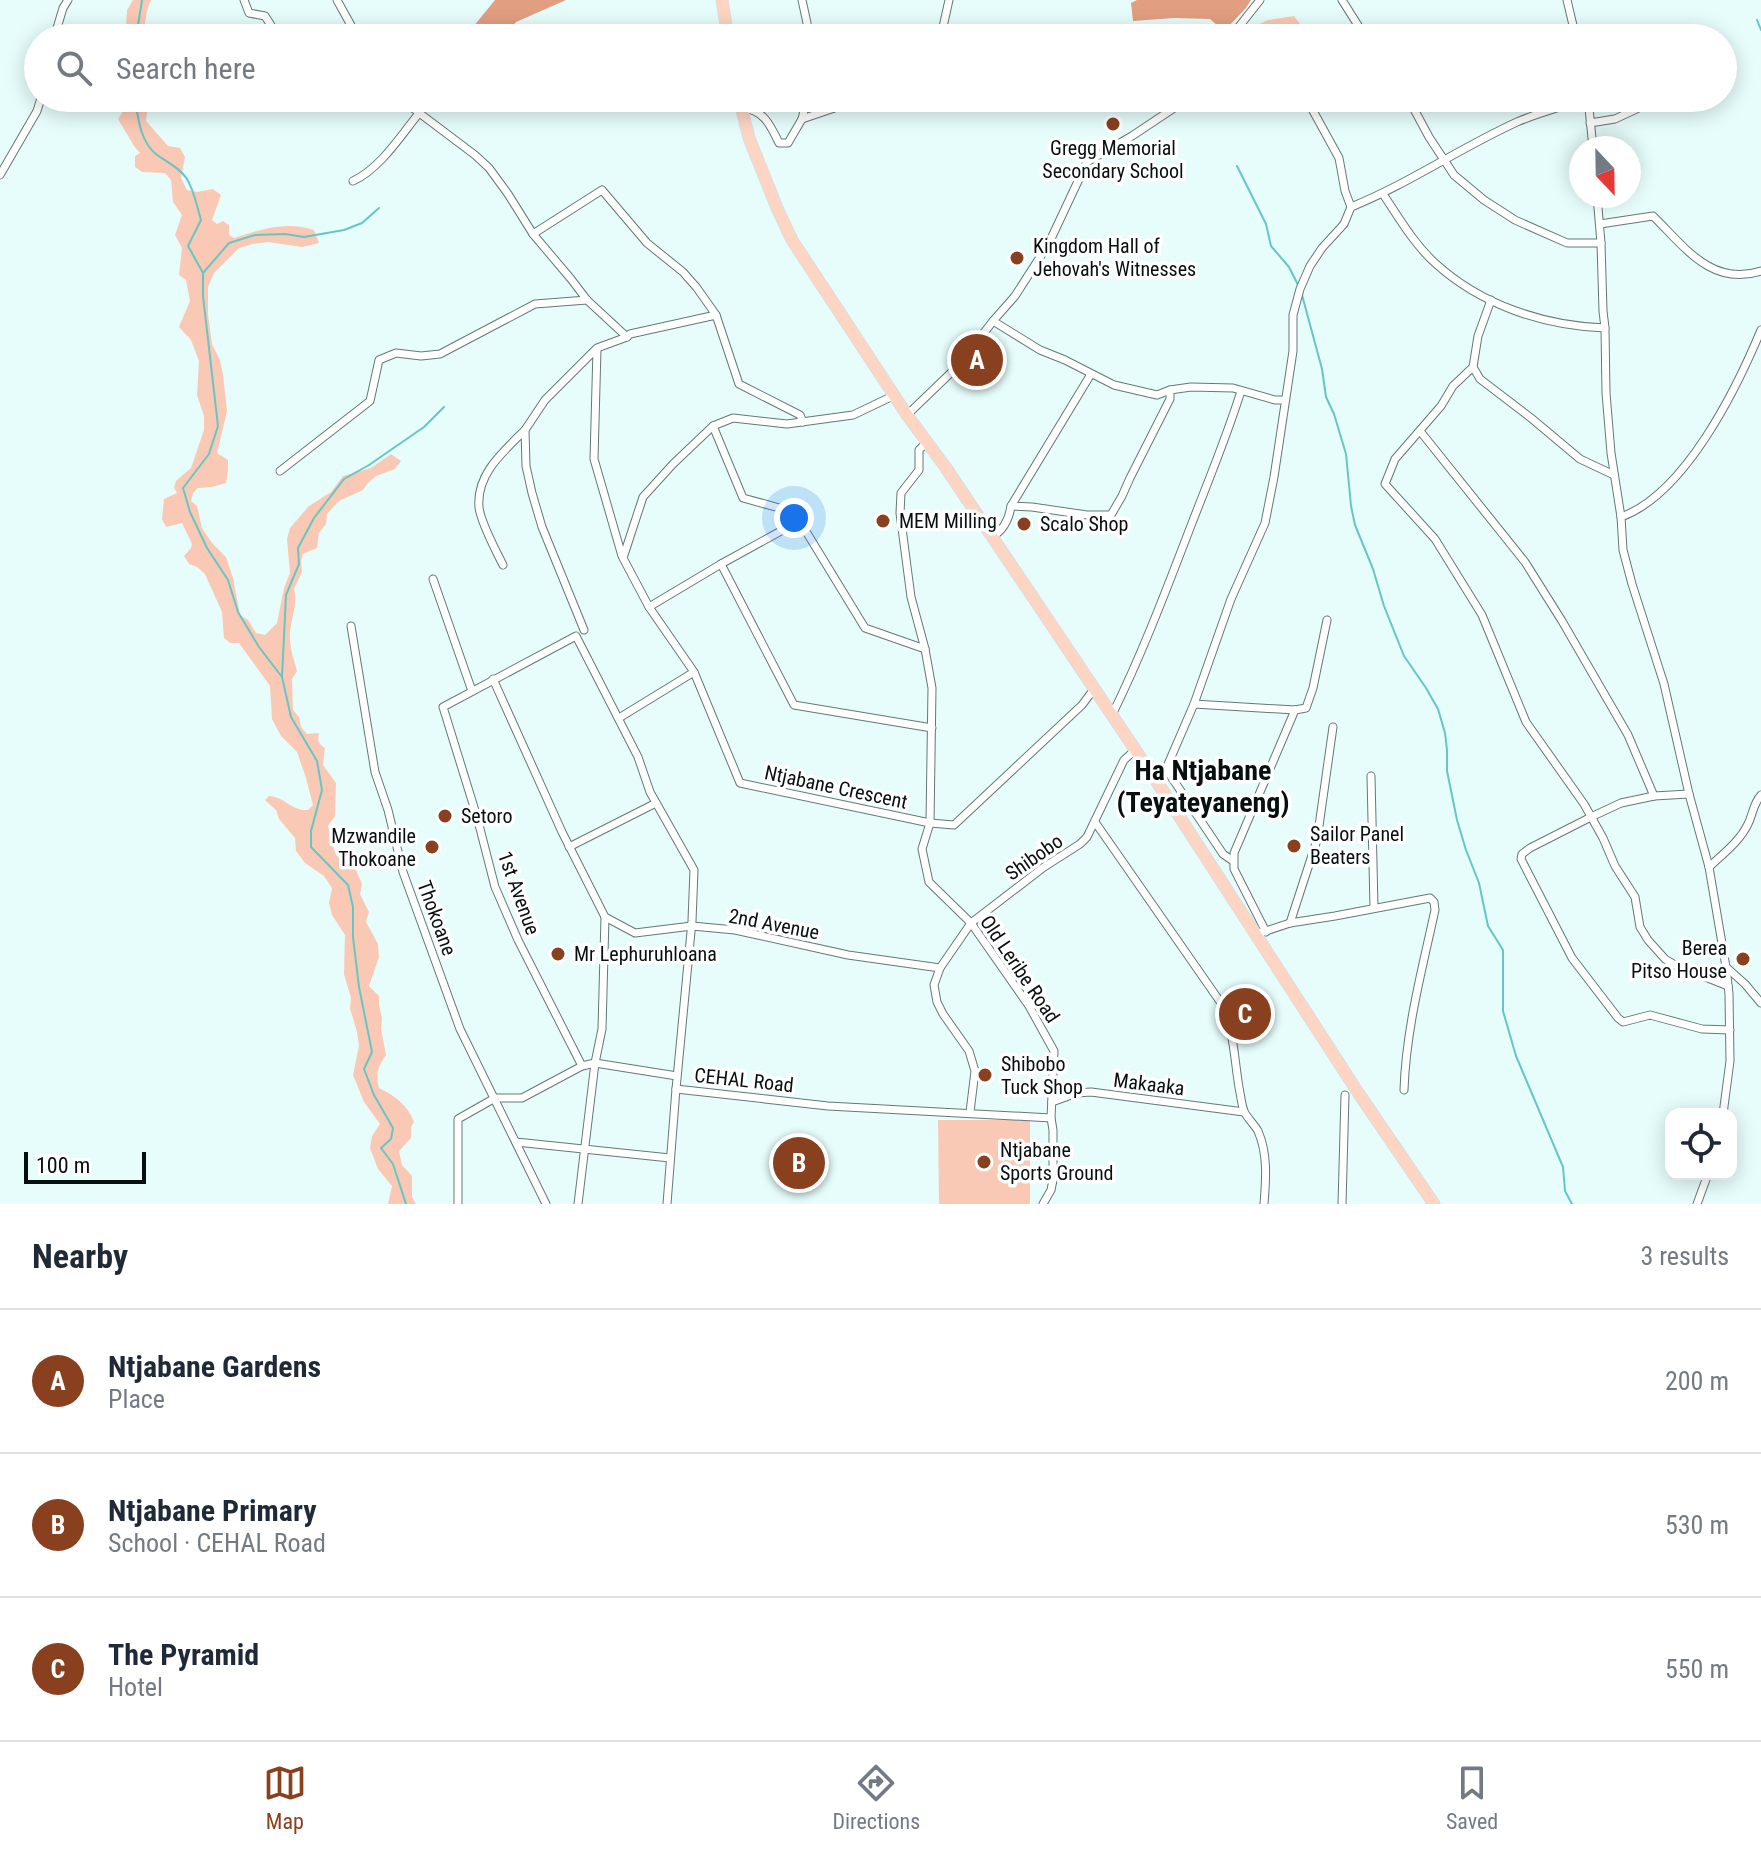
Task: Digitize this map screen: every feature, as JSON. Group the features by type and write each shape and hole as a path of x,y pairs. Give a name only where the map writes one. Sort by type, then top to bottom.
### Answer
{"main road":[{"path":"722,0 726,24"},
{"path":"742,112 759,165 792,240 907,415 1261,933 1359,1094 1434,1204"}],"street":[{"path":"58,24 68,0"},
{"path":"244,0 249,13 265,16 270,24"},
{"path":"337,0 350,24"},
{"path":"802,0 807,24"},
{"path":"944,24 949,0"},
{"path":"1241,24 1260,0"},
{"path":"1342,0 1357,24"},
{"path":"1567,0 1573,24"},
{"path":"0,175 36,112"},
{"path":"353,181 362,177 386,154 420,112 489,168 533,234 587,300 627,337"},
{"path":"758,112 772,128 779,143 788,143 804,112"},
{"path":"802,119 823,112"},
{"path":"907,415 960,364 1015,296 1049,243 1087,162 1168,112"},
{"path":"1159,785 1194,704 1231,599 1265,523 1293,351 1293,315 1300,289 1310,266 1344,224 1351,207 1339,158 1314,112"},
{"path":"1416,112 1454,175 1484,200 1515,220 1567,243 1601,243"},
{"path":"1351,207 1383,194 1519,121 1546,112"},
{"path":"1589,112 1592,136"},
{"path":"1590,123 1615,119 1630,112"},
{"path":"533,234 602,190 647,243 683,272 697,288 716,315 739,384 800,415 803,422"},
{"path":"1383,194 1406,230 1433,262 1459,283 1528,317 1577,327 1605,328"},
{"path":"1598,208 1606,393 1623,550 1664,684 1709,867 1728,986 1730,1061 1724,1108"},
{"path":"1600,224 1653,216 1682,247 1706,266 1723,273 1751,274 1761,271"},
{"path":"280,471 370,401 379,360 396,353 421,356 440,354 535,304 587,300"},
{"path":"1491,300 1478,336 1473,367 1453,386 1441,406 1395,459 1385,484 1435,539 1482,615 1526,722 1591,817 1615,866 1635,897 1640,927 1648,940 1675,965 1728,986"},
{"path":"503,565 479,510 480,489 492,464 525,430 545,400 597,348 630,334 716,315"},
{"path":"993,321 1040,350 1114,385 1157,395 1170,390 1216,386 1285,400"},
{"path":"1621,517 1631,514 1665,489 1699,446 1730,399 1761,330"},
{"name":"Ntjabane Crescent","path":"597,348 594,459 623,558 649,607 694,672 740,783 930,823 954,825 1082,705 1094,689"},
{"path":"1473,367 1480,379 1580,459 1614,475"},
{"path":"992,537 1009,520 1011,506 1091,374"},
{"path":"1011,506 1111,515 1170,399 1170,390"},
{"path":"1112,715 1157,616 1241,391"},
{"path":"623,558 643,497 713,426 733,418 787,424 853,415 895,395"},
{"path":"713,426 743,498 796,515 865,628 925,649"},
{"path":"525,430 526,466 542,527 584,630"},
{"path":"1420,431 1525,562 1628,735 1654,796"},
{"name":"Old Leribe Road","path":"927,442 919,450 919,470 901,493 900,513 911,597 932,688 930,823 922,849 929,882 971,923 1029,1006 1054,1051 1051,1118 1053,1180 1043,1204"},
{"path":"649,607 799,521"},
{"path":"721,564 794,705 932,728"},
{"path":"433,579 472,691"},
{"path":"1194,704 1306,708 1327,620"},
{"name":"Thokoane","path":"351,626 375,772 403,872 460,1029 546,1204"},
{"name":"1st Avenue","path":"576,636 443,707 495,887 518,940 582,1066"},
{"name":"CEHAL Road","path":"576,636 638,757 650,792 694,870 692,926 667,1204"},
{"path":"619,718 694,672"},
{"path":"493,679 569,847 605,917 602,1029 578,1204"},
{"path":"1295,710 1236,844 1234,869 1261,933 1290,923 1430,898 1434,902 1407,1051 1404,1090"},
{"path":"1290,923 1317,840 1333,727"},
{"name":"Shibobo","path":"940,968 971,923 1087,837 1124,760 1135,750"},
{"path":"1166,769 1223,854 1233,861"},
{"path":"1371,776 1374,908"},
{"path":"1689,794 1654,796 1621,803 1530,848 1521,859 1572,958 1618,1018 1623,1022 1650,1015 1702,1029 1730,1030"},
{"path":"1709,867 1739,838 1761,795"},
{"path":"569,847 656,803"},
{"path":"1095,822 1228,1017 1244,1112 1252,1121 1264,1148 1264,1204"},
{"name":"2nd Avenue","path":"605,917 635,933 692,926 735,930 848,955 940,968"},
{"path":"1726,967 1761,1003"},
{"path":"940,968 934,985 937,1002 969,1051 975,1071 970,1112"},
{"path":"458,1204 458,1119 495,1098 522,1098 582,1066 595,1063 677,1076"},
{"name":"CEHAL Road","path":"676,1089 828,1106 1051,1118"},
{"name":"Makaaka","path":"1052,1102 1077,1093 1091,1092 1244,1112"},
{"path":"1342,1204 1345,1095"},
{"path":"516,1142 670,1158"},
{"path":"1697,1204 1706,1180"}],"shaded area":[{"path":"133,0 151,0 145,24 126,24 127,10"},
{"path":"495,0 566,0 514,24 475,24"},
{"path":"1137,0 1251,0 1231,24 1216,24 1210,19 1133,21 1131,3"},
{"path":"1294,16 1300,24 1260,24"},
{"path":"147,112 146,121 168,146 180,148 185,157 181,178 187,190 213,189 221,195 212,220 217,224 223,221 229,225 229,235 234,238 264,229 294,226 314,230 319,243 302,247 268,242 239,248 214,273 208,287 212,344 220,360 227,411 217,453 228,460 228,470 226,483 198,488 191,501 197,506 202,528 226,557 240,615 248,620 256,633 265,635 277,623 290,573 287,539 290,528 309,506 331,492 343,476 371,468 391,454 401,461 395,469 376,476 363,490 339,501 327,514 317,548 303,554 302,572 294,589 290,638 297,671 292,679 293,710 307,734 319,733 319,742 325,748 323,765 336,783 335,816 328,826 334,850 340,860 356,870 362,884 360,894 369,912 366,922 378,944 379,957 369,986 379,996 386,1055 377,1078 379,1088 405,1106 414,1122 411,1138 399,1151 402,1165 412,1176 412,1197 416,1204 388,1204 392,1186 378,1169 370,1148 372,1136 380,1124 364,1102 353,1075 359,1046 344,974 345,935 332,915 329,903 332,888 324,876 305,863 296,851 295,838 279,819 276,810 265,800 269,796 275,797 302,810 308,810 313,805 297,752 281,736 272,719 270,686 239,643 230,643 224,638 222,612 205,574 189,564 184,556 192,544 182,523 166,527 162,519 164,499 177,493 174,488 176,481 191,468 204,430 204,416 197,395 199,361 191,340 179,327 190,301 186,280 179,275 182,248 175,235 182,215 173,202 171,180 165,173 142,172 135,167 135,156 140,153 118,119 122,113"},
{"name":"Ntjabane Sports Ground","path":"938,1120 1030,1120 1030,1204 939,1204"}],"waterway":[{"path":"138,24 142,0"},
{"path":"1757,20 1761,30"},
{"path":"138,112 141,129 151,150 187,179 201,220 188,246 203,273 218,426 209,454 183,488 190,512 207,548 228,580 238,612 282,677 291,717 317,761 322,790 311,831 311,847 348,885 353,907 359,987 372,1052 364,1069 374,1095 393,1128 391,1139 381,1148 393,1164 406,1204"},
{"path":"1237,166 1266,224 1271,246 1289,267 1298,285"},
{"path":"203,273 229,243 255,235 304,237 344,230 362,223 379,208"},
{"path":"1302,295 1322,369 1326,397 1346,454 1355,525 1404,656 1438,709 1445,733 1447,771 1457,820 1479,883 1488,926 1503,950 1503,1011 1516,1056 1563,1167 1565,1191 1572,1204"},
{"path":"282,677 286,595 299,564 298,548 314,518 344,479 424,427 444,407"}],"place":[{"name":"Gregg Memorial Secondary School","path":"1113,124"},
{"name":"Kingdom Hall of Jehovah's Witnesses","path":"1017,258"},
{"name":"Ntjabane Gardens","path":"977,360"},
{"name":"MEM Milling","path":"883,521"},
{"name":"Scalo Shop","path":"1024,524"},
{"name":"Setoro","path":"445,816"},
{"name":"Sailor Panel Beaters","path":"1294,846"},
{"name":"Mzwandile Thokoane","path":"432,847"},
{"name":"Mr Lephuruhloana","path":"558,954"},
{"name":"Berea Pitso House","path":"1743,959"},
{"name":"The Pyramid","path":"1245,1014"},
{"name":"Shibobo Tuck Shop","path":"985,1075"},
{"name":"Ntjabane Sports Ground","path":"984,1162"},
{"name":"Ntjabane Primary","path":"799,1163"}],"district":[{"name":"Ha Ntjabane (Teyateyaneng)","path":"1203,786"}]}
